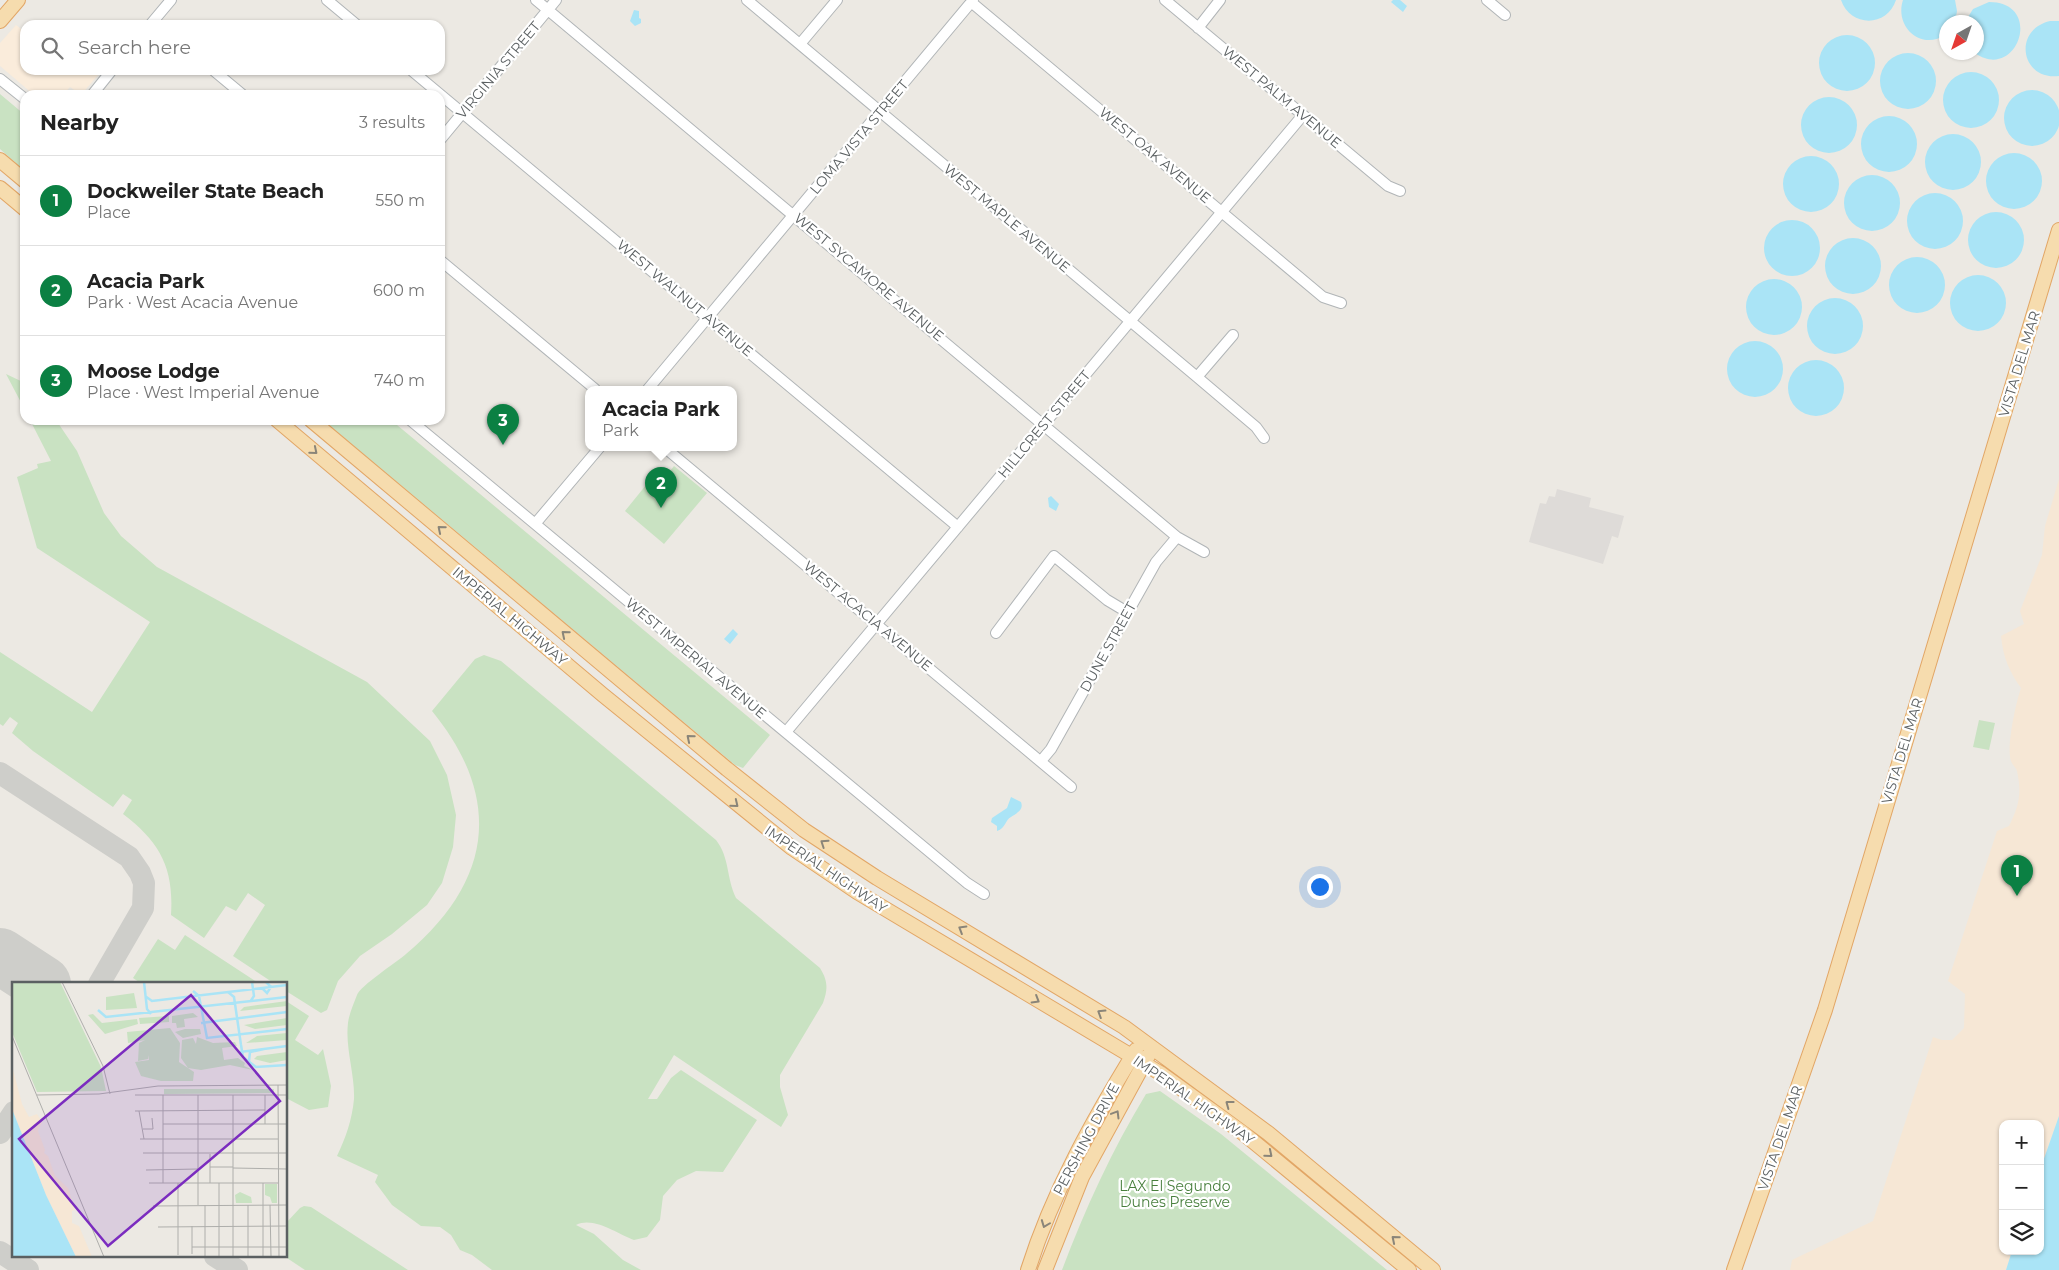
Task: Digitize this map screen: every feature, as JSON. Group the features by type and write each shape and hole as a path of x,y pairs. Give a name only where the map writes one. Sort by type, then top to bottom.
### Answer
{"main road":[{"path":"0,21 18,0"},
{"path":"0,160 20,177"},
{"path":"0,188 20,205"},
{"name":"VISTA DEL MAR","path":"1734,1270 1825,1010 2059,230"},
{"name":"IMPERIAL HIGHWAY","path":"283,425 684,762 784,842 857,892 1144,1064 1243,1133 1409,1270"},
{"name":"IMPERIAL HIGHWAY","path":"317,425 739,779 833,849 1110,1018 1147,1044 1275,1138 1433,1270"},
{"path":"684,762 693,762 724,787 734,785 739,779"},
{"name":"PERSHING DRIVE","path":"1028,1270 1054,1199 1068,1170 1132,1057 1147,1044"},
{"name":"PERSHING DRIVE","path":"1045,1270 1082,1177 1144,1064 1147,1044"}],"street":[{"path":"158,20 171,0"},
{"path":"327,0 351,20"},
{"name":"WEST SYCAMORE AVENUE","path":"536,0 794,214 1177,537 1204,552"},
{"name":"VIRGINIA STREET","path":"445,134 556,0"},
{"name":"WEST MAPLE AVENUE","path":"747,0 1197,377 1256,427 1264,438"},
{"path":"800,44 837,0"},
{"name":"WEST PALM AVENUE","path":"1165,0 1388,186 1400,191"},
{"path":"1198,28 1220,0"},
{"path":"1487,0 1505,15"},
{"name":"LOMA VISTA STREET","path":"651,386 972,1"},
{"name":"WEST OAK AVENUE","path":"972,1 1323,297 1341,302"},
{"path":"96,90 108,75"},
{"path":"219,75 237,90"},
{"name":"WEST WALNUT AVENUE","path":"417,75 435,90"},
{"path":"0,79 20,95"},
{"name":"WEST WALNUT AVENUE","path":"445,98 958,526"},
{"name":"HILLCREST STREET","path":"786,732 1303,115"},
{"path":"445,264 591,386"},
{"path":"1197,377 1233,336"},
{"name":"WEST IMPERIAL AVENUE","path":"416,425 967,883 984,894"},
{"path":"535,524 597,451"},
{"name":"WEST ACACIA AVENUE","path":"669,451 1071,787"},
{"name":"DUNE STREET","path":"1041,761 1051,749 1156,562 1177,537"},
{"path":"996,632 1054,556 1107,600 1127,612"}],"shaded area":[{"path":"16,25 20,28 20,75 98,75 85,90 74,90 70,87 67,90 28,90 0,66 0,43"},
{"path":"1557,489 1591,498 1589,507 1624,516 1618,538 1612,536 1603,564 1529,542 1540,503 1546,504 1549,496 1555,497"}],"green space":[{"path":"0,94 20,111 20,167 0,149"},
{"path":"6,374 20,381 20,401"},
{"path":"33,425 59,425 77,451 104,513 121,536 157,567 367,682 430,741 447,775 456,815 453,847 442,883 427,905 392,934 360,956 338,981 327,1010 321,1013 288,992 288,982 272,982 233,956 265,905 248,893 236,911 226,906 204,938 171,915 170,883 162,857 147,835 123,814 132,800 123,794 113,807 33,751 12,733 18,723 10,717 3,726 0,724 0,652 92,712 150,622 37,548 17,477 38,468 37,464 51,461"},
{"path":"329,425 397,425 770,735 743,768 735,765"},
{"path":"674,466 707,493 664,544 625,511 659,469 667,475"},
{"path":"484,655 501,661 716,840 724,854 736,898 820,968 825,977 826,993 823,1003 780,1075 780,1087 788,1115 781,1127 674,1055 648,1099 657,1099 671,1078 681,1070 757,1120 723,1172 696,1171 677,1180 663,1196 660,1220 647,1237 634,1240 598,1224 583,1223 576,1225 594,1234 623,1260 641,1270 492,1270 472,1255 460,1250 451,1235 440,1227 421,1226 392,1205 375,1182 378,1175 337,1156 348,1128 354,1099 347,1032 349,1016 357,995 379,974 406,954 435,926 456,898 471,869 478,839 478,808 470,776 455,744 432,711 475,659"},
{"path":"1979,720 1995,723 1989,750 1973,747"},
{"path":"185,935 257,982 139,982 133,978 158,939 175,950"},
{"path":"288,1002 309,1016 295,1040 318,1055 323,1049 331,1086 328,1107 309,1110 288,1099"},
{"name":"LAX El Segundo Dunes Preserve","path":"1160,1091 1221,1134 1387,1270 1062,1270 1090,1202 1122,1137 1146,1094"},
{"path":"304,1206 311,1207 408,1270 305,1270 287,1258 288,1221"}],"sand":[{"path":"2059,479 2059,1116 2044,1159 2044,1120 1999,1120 1999,1255 2011,1255 2006,1270 1790,1270 1792,1260 1873,1221 1933,1037 1942,1040 1952,1040 1964,1028 1965,994 1948,981 1997,831 2009,826 2017,806 2019,793 2017,771 2011,761 2010,746 2014,714 2021,688 2007,664 2001,636 2024,624 2020,611 2042,555 2045,526"}],"water":[{"path":"1393,0 1400,0 1407,6 1403,12 1391,2"},
{"path":"1841,0 1896,0 1885,16 1868,21 1852,15"},
{"path":"1903,0 1955,0 1957,11 1956,15 1939,15 1939,38 1928,40 1912,34 1906,27 1901,10"},
{"path":"1989,2 2006,5 2016,14 2020,26 2019,39 2013,50 2003,58 1990,59 1984,57 1984,15 1969,15 1973,9"},
{"path":"634,10 639,11 639,18 641,19 641,23 635,26 630,21"},
{"path":"2050,21 2059,21 2059,76 2046,75 2036,71 2029,63 2026,54 2026,44 2030,34 2038,26"},
{"path":"1841,35 1853,35 1867,43 1875,57 1873,74 1867,83 1853,91 1841,91 1831,86 1824,79 1819,69 1819,57 1824,47 1831,40"},
{"path":"1902,53 1914,53 1924,57 1932,65 1936,81 1932,97 1924,105 1914,109 1902,109 1892,105 1884,97 1880,87 1880,75 1884,65 1892,57"},
{"path":"1965,72 1977,72 1987,76 1995,84 1999,100 1995,116 1987,124 1977,128 1965,128 1955,124 1947,116 1943,106 1943,94 1947,84 1955,76"},
{"path":"2027,90 2037,90 2052,98 2058,107 2060,118 2058,129 2052,138 2037,146 2027,146 2016,141 2009,134 2004,123 2004,113 2009,102 2016,95"},
{"path":"1823,97 1835,97 1849,105 1857,119 1855,136 1849,145 1835,153 1823,153 1813,148 1806,141 1801,131 1801,119 1806,109 1813,102"},
{"path":"1883,116 1895,116 1909,124 1917,138 1915,155 1909,164 1895,172 1883,172 1873,167 1866,160 1861,150 1861,138 1866,128 1873,121"},
{"path":"1947,134 1959,134 1969,138 1977,146 1981,162 1977,178 1969,186 1959,190 1947,190 1937,186 1929,178 1925,168 1925,156 1929,146 1937,138"},
{"path":"2008,153 2020,153 2030,157 2038,165 2042,181 2038,197 2030,205 2020,209 2008,209 1998,205 1990,197 1986,187 1986,175 1990,165 1998,157"},
{"path":"1805,156 1817,156 1831,164 1839,178 1837,195 1831,204 1817,212 1805,212 1795,207 1788,200 1783,190 1783,178 1788,168 1795,161"},
{"path":"1866,175 1878,175 1892,183 1900,197 1898,214 1892,223 1878,231 1866,231 1856,226 1849,219 1844,209 1844,197 1849,187 1856,180"},
{"path":"1929,193 1941,193 1951,197 1959,205 1963,221 1959,237 1951,245 1941,249 1929,249 1919,245 1911,237 1907,227 1907,215 1911,205 1919,197"},
{"path":"1990,212 2002,212 2012,216 2020,224 2024,240 2020,256 2012,264 2002,268 1990,268 1980,264 1972,256 1968,246 1968,234 1972,224 1980,216"},
{"path":"1786,220 1798,220 1812,228 1820,242 1818,259 1812,268 1798,276 1786,276 1776,271 1769,264 1764,254 1764,242 1769,232 1776,225"},
{"path":"1847,238 1859,238 1873,246 1881,260 1879,277 1873,286 1859,294 1847,294 1837,289 1830,282 1825,272 1825,260 1830,250 1837,243"},
{"path":"1911,257 1923,257 1933,261 1941,269 1945,285 1941,301 1933,309 1923,313 1911,313 1901,309 1893,301 1889,291 1889,279 1893,269 1901,261"},
{"path":"1972,275 1984,275 1998,283 2006,297 2004,314 1998,323 1984,331 1972,331 1962,326 1955,319 1950,309 1950,297 1955,287 1962,280"},
{"path":"1768,279 1780,279 1790,283 1798,291 1802,307 1798,323 1790,331 1780,335 1768,335 1758,331 1750,323 1746,313 1746,301 1750,291 1758,283"},
{"path":"1829,298 1841,298 1851,302 1859,310 1863,326 1859,342 1851,350 1841,354 1829,354 1819,350 1811,342 1807,332 1807,320 1811,310 1819,302"},
{"path":"1749,341 1761,341 1771,345 1779,353 1783,369 1779,385 1771,393 1761,397 1749,397 1739,393 1731,385 1727,375 1727,363 1731,353 1739,345"},
{"path":"1810,360 1822,360 1832,364 1840,372 1844,388 1840,404 1832,412 1822,416 1810,416 1800,412 1792,404 1788,394 1788,382 1792,372 1800,364"},
{"path":"1051,496 1059,504 1056,511 1049,507 1048,498"},
{"path":"733,629 738,634 730,644 724,639"},
{"path":"1011,797 1021,802 1021,809 997,831 997,826 991,822 992,818 1007,808"},
{"path":"2059,1116 2059,1270 2006,1270 2011,1255 2044,1255 2044,1159"}],"taxiway":[{"path":"0,773 129,857 140,873 144,883 143,908 100,982"},
{"path":"0,1133 12,1115"},
{"path":"0,1252 28,1270"},
{"path":"218,1258 237,1270"}],"runway":[{"path":"0,956 40,982"}],"place":[{"name":"Moose Lodge","path":"503,445"},
{"name":"Acacia Park","path":"661,508"},
{"name":"Dockweiler State Beach","path":"2017,896"}]}
